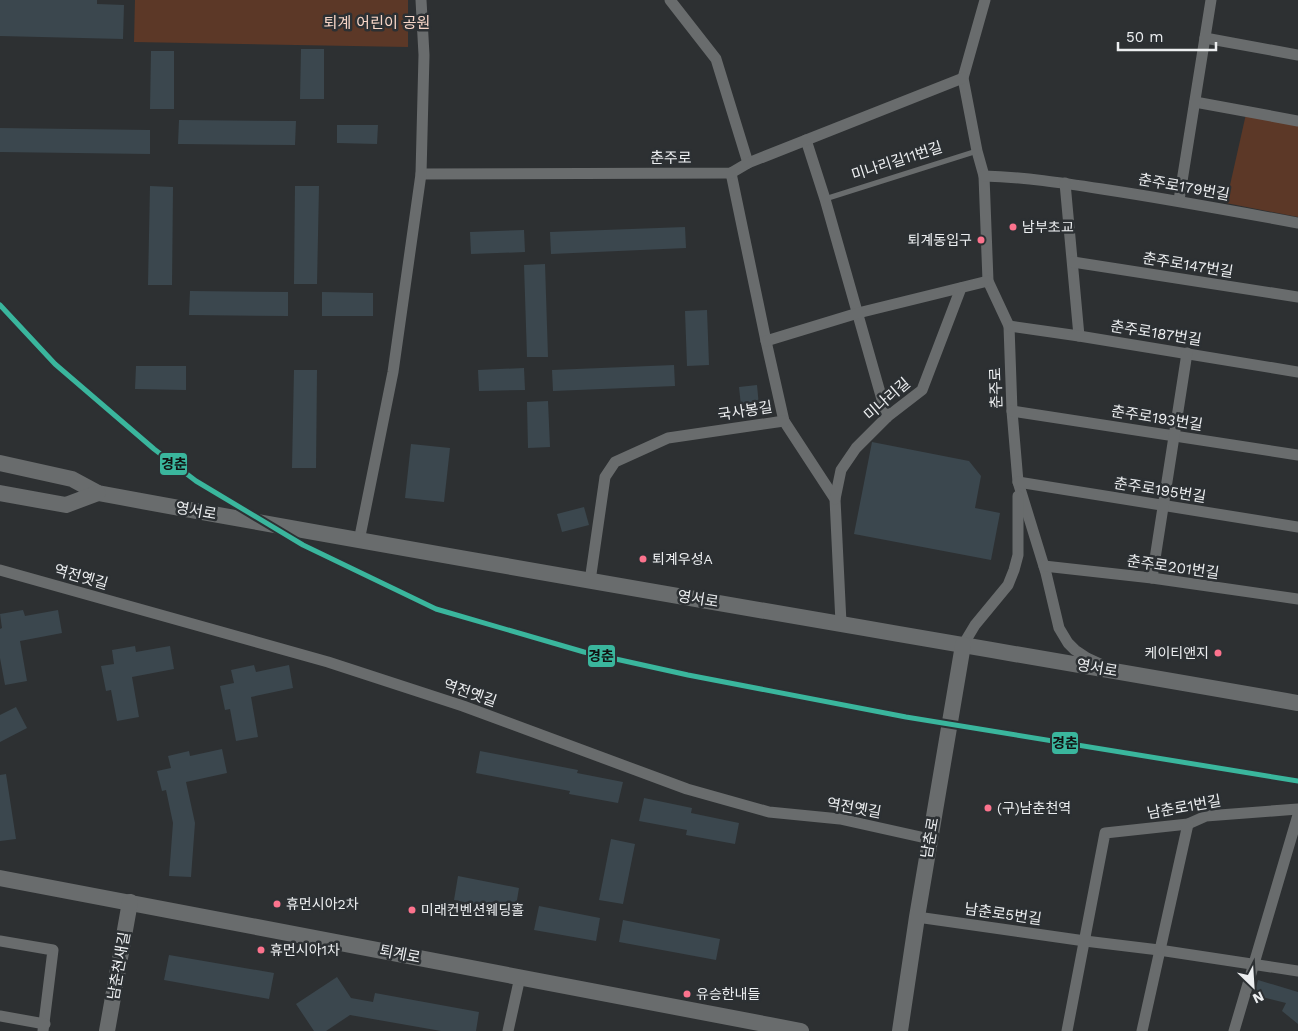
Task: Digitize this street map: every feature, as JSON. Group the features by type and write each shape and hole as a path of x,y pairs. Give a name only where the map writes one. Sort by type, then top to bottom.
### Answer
{"street":[{"path":"359,541 393,372 421,174 424,55 421,0"},
{"path":"670,0 716,59 748,163"},
{"name":"춘주로","path":"985,0 963,78 977,151 984,176 988,281 1009,326 1012,411 1018,482 1044,566 1059,628 1068,643 1087,658 1112,670"},
{"path":"1179,200 1211,0"},
{"path":"1205,38 1298,55"},
{"path":"731,173 748,163 963,78"},
{"path":"1194,102 1298,121"},
{"path":"806,140 825,199 887,417"},
{"name":"춘주로","path":"421,174 731,173"},
{"name":"국사봉길","path":"590,581 605,478 615,462 668,438 784,420 731,173"},
{"name":"춘주로179번길","path":"984,176 1013,177 1065,183 1179,200 1298,223"},
{"path":"1065,183 1079,336"},
{"name":"춘주로147번길","path":"1073,262 1298,297"},
{"path":"766,342 858,313 988,281"},
{"name":"미나리길","path":"842,623 835,499 841,470 856,448 887,417 922,390 961,288"},
{"name":"춘주로187번길","path":"1009,326 1298,372"},
{"path":"1152,578 1187,354"},
{"name":"춘주로193번길","path":"1012,411 1298,455"},
{"name":"미나리길","path":"784,420 835,499"},
{"name":"영서로","path":"0,463 72,479 98,493 359,541 1298,703"},
{"path":"963,645 975,625 1008,585 1014,570 1018,555 1019,534 1018,482"},
{"name":"춘주로195번길","path":"1018,482 1298,527"},
{"path":"0,493 66,505 98,493"},
{"name":"춘주로201번길","path":"1044,566 1152,578 1298,599"},
{"name":"역전옛길","path":"0,570 328,662 463,706 687,789 769,812 840,819 930,839"},
{"name":"남춘로","path":"900,1031 917,917 963,645"},
{"name":"남춘로1번길","path":"1085,941 1105,833 1188,824 1206,816 1298,810"},
{"path":"1234,1031 1298,815"},
{"path":"1142,1031 1188,824"},
{"name":"퇴계로","path":"0,878 520,977 753,1026 801,1031"},
{"name":"남춘천새길","path":"107,1031 130,902"},
{"name":"남춘로5번길","path":"917,917 1298,971"},
{"path":"0,941 53,950 44,1028 0,1016"},
{"path":"1067,1031 1085,941"},
{"path":"508,1031 520,977"}],"lane":[{"name":"미나리길11번길","path":"825,199 977,151"}],"green space":[{"name":"퇴계 어린이 공원","path":"135,0 408,0 408,47 134,42"},
{"path":"1246,114 1298,126 1298,217 1226,203"}],"building":[{"path":"0,0 97,0 97,4 124,5 123,39 0,36"},
{"path":"301,49 324,49 324,99 300,99"},
{"path":"151,51 174,51 174,109 150,109"},
{"path":"179,120 296,121 295,145 178,144"},
{"path":"337,125 378,125 377,144 337,143"},
{"path":"0,128 150,130 150,154 0,152"},
{"path":"150,186 173,187 172,285 148,285"},
{"path":"295,186 319,186 317,284 294,284"},
{"path":"685,227 686,248 551,254 550,232"},
{"path":"524,230 525,252 471,254 470,232"},
{"path":"545,264 548,357 527,357 524,265"},
{"path":"190,291 288,292 288,316 189,315"},
{"path":"322,292 373,293 373,316 322,316"},
{"path":"707,310 709,365 687,366 685,311"},
{"path":"674,365 675,386 553,391 552,370"},
{"path":"136,366 186,366 186,390 135,389"},
{"path":"524,368 525,390 479,391 478,370"},
{"path":"294,370 317,370 316,468 292,468"},
{"path":"757,385 759,406 752,407 752,414 742,415 739,387"},
{"path":"548,401 550,447 528,448 527,402"},
{"path":"872,442 969,461 981,476 975,508 1000,513 991,560 854,534"},
{"path":"411,444 450,448 444,502 405,498"},
{"path":"584,507 589,525 562,532 557,514"},
{"path":"23,610 25,616 58,610 62,633 20,641 27,681 5,685 0,658 0,629 2,628 0,614"},
{"path":"135,646 136,652 170,646 174,669 132,677 139,717 117,721 111,690 106,691 101,666 114,664 112,650"},
{"path":"254,665 256,672 289,665 293,688 251,697 258,737 236,741 230,709 225,710 220,686 234,683 231,670"},
{"path":"16,707 27,728 0,742 0,715"},
{"path":"222,749 227,773 186,782 195,823 191,877 169,876 173,823 166,790 162,791 157,771 171,768 168,756 189,751 190,756"},
{"path":"480,751 578,770 577,773 623,782 618,803 569,794 570,791 476,773"},
{"path":"6,774 16,839 0,841 0,775"},
{"path":"644,798 692,808 691,813 739,823 735,844 686,835 687,830 639,821"},
{"path":"611,839 635,844 623,904 599,900"},
{"path":"458,876 519,888 515,912 454,900"},
{"path":"539,906 600,918 596,941 534,930"},
{"path":"623,920 720,939 716,960 619,942"},
{"path":"169,955 274,973 269,999 164,980"},
{"path":"337,977 351,998 373,1002 375,993 479,1012 476,1031 441,1031 350,1015 326,1031 314,1031 296,1004"},
{"path":"1258,980 1298,992 1298,1024 1282,1011 1286,1003 1254,995"}],"transit line":[{"name":"경춘","path":"0,305 55,364 154,449 196,481 303,545 436,609 584,652 688,675 906,717 1298,781"}],"place":[{"name":"남부초교","path":"1013,227"},
{"name":"퇴계동입구","path":"981,240"},
{"name":"퇴계우성A","path":"643,559"},
{"name":"케이티앤지","path":"1218,653"},
{"name":"(구)남춘천역","path":"988,808"},
{"name":"휴먼시아2차","path":"277,904"},
{"name":"미래컨벤션웨딩홀","path":"412,910"},
{"name":"휴먼시아1차","path":"261,950"},
{"name":"유승한내들","path":"687,994"}]}
